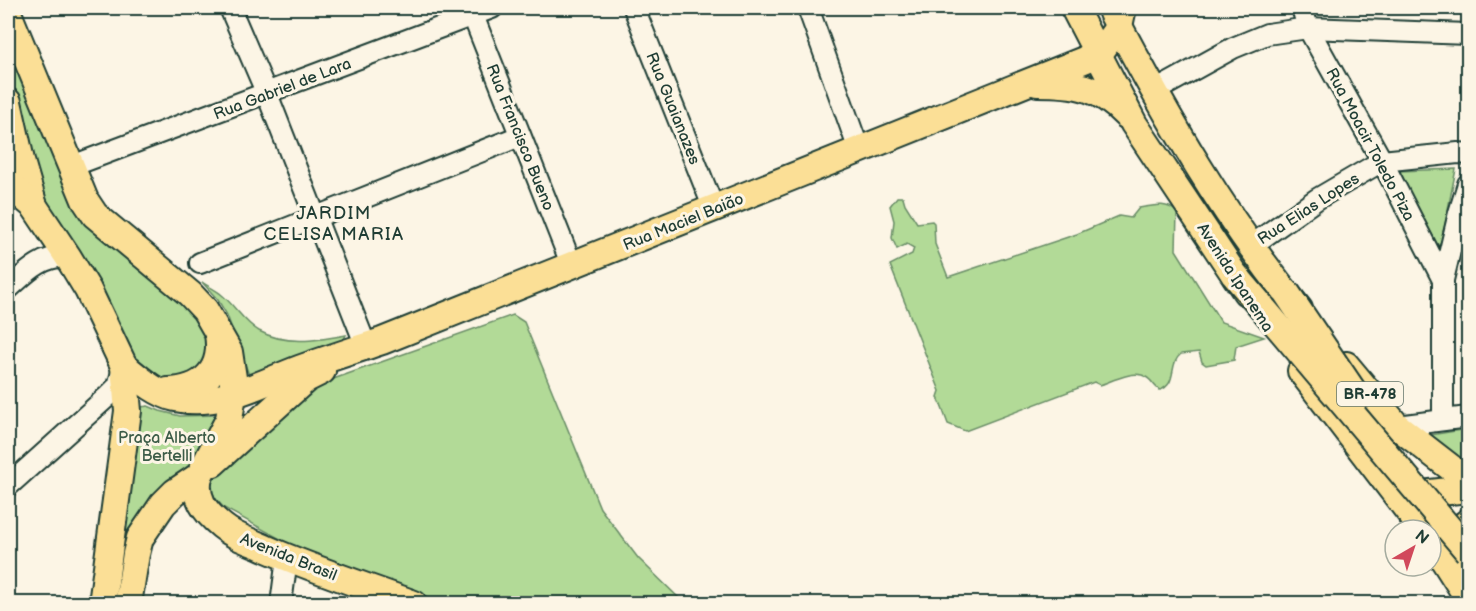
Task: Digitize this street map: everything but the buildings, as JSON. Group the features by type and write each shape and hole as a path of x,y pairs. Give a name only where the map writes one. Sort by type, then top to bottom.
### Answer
{"main road":[{"name":"Avenida Ipanema","path":"1074,8 1100,54 1134,124 1278,341 1413,518"},
{"path":"8,13 85,200 95,215 190,294 215,325 229,352 233,378 229,419 199,476"},
{"name":"Avenida Ipanema","path":"1117,14 1155,91 1203,172 1286,292 1397,426 1468,481"},
{"path":"1100,54 1117,14"},
{"name":"Rua Maciel Baião","path":"158,392 175,398 206,400 233,395 572,266 1100,54"},
{"path":"1025,83 1070,84 1095,90 1116,104 1134,124"},
{"path":"8,102 34,206"},
{"path":"8,184 34,206 68,257 88,290 124,366 128,411 102,603"},
{"path":"1234,274 1468,552"},
{"path":"1286,292 1376,425 1468,538"},
{"path":"124,366 158,392 179,391 199,384 206,379 217,361 219,337 215,325"},
{"path":"128,603 140,538 168,498 199,476 306,380 366,346"},
{"name":"Avenida Brasil","path":"199,476 196,486 198,496 210,516 224,528 288,558 414,603"},
{"path":"1396,497 1468,489"},
{"path":"1443,542 1468,522"},
{"path":"1443,558 1468,598"}],"street":[{"path":"230,8 267,94 366,346"},
{"name":"Rua Gabriel de Lara","path":"72,166 267,94 472,11 492,8"},
{"name":"Rua Guaianazes","path":"634,8 714,208"},
{"path":"808,8 859,150"},
{"name":"Rua Moacir Toledo Piza","path":"1302,8 1308,28 1382,161 1443,280"},
{"name":"Rua Francisco Bueno","path":"472,11 572,266"},
{"path":"1155,91 1233,48 1267,34 1308,28 1468,34"},
{"path":"200,263 520,136"},
{"name":"Rua Elias Lopes","path":"1252,245 1317,199 1382,161 1458,153 1468,154"},
{"path":"1443,420 1443,280 1468,184"},
{"path":"8,289 39,263 53,257 68,257"},
{"path":"8,486 107,397 122,378 124,366"},
{"path":"1397,426 1468,417"},
{"path":"281,603 288,558"}],"green space":[{"path":"15,49 68,176 203,323 211,361 173,388 128,356 33,178 16,106 8,55 8,51"},
{"path":"1456,169 1440,249 1398,171"},
{"path":"897,197 903,197 917,223 932,221 934,223 935,244 948,277 1077,234 1119,216 1131,218 1139,208 1168,206 1177,212 1176,250 1221,322 1264,337 1236,346 1234,360 1206,365 1202,362 1199,352 1181,354 1177,358 1169,383 1160,390 1148,378 1136,374 1100,385 1094,382 965,431 948,424 938,397 940,391 890,265 912,254 914,248 907,244 897,249 892,238 894,221 890,206"},
{"path":"202,282 222,295 244,319 269,336 302,340 346,335 343,341 249,375 227,315 218,300"},
{"path":"513,315 524,322 600,508 638,558 684,603 442,603 293,546 224,508 215,498 211,487 212,477 221,466 311,387"},
{"name":"Praça Alberto Bertelli","path":"148,406 180,416 219,415 214,432 130,562 114,561 139,411 141,407"},
{"path":"1468,429 1468,459 1450,454 1424,436"}],"district":[{"name":"JARDIM CELISA MARIA","path":"334,223"}]}
